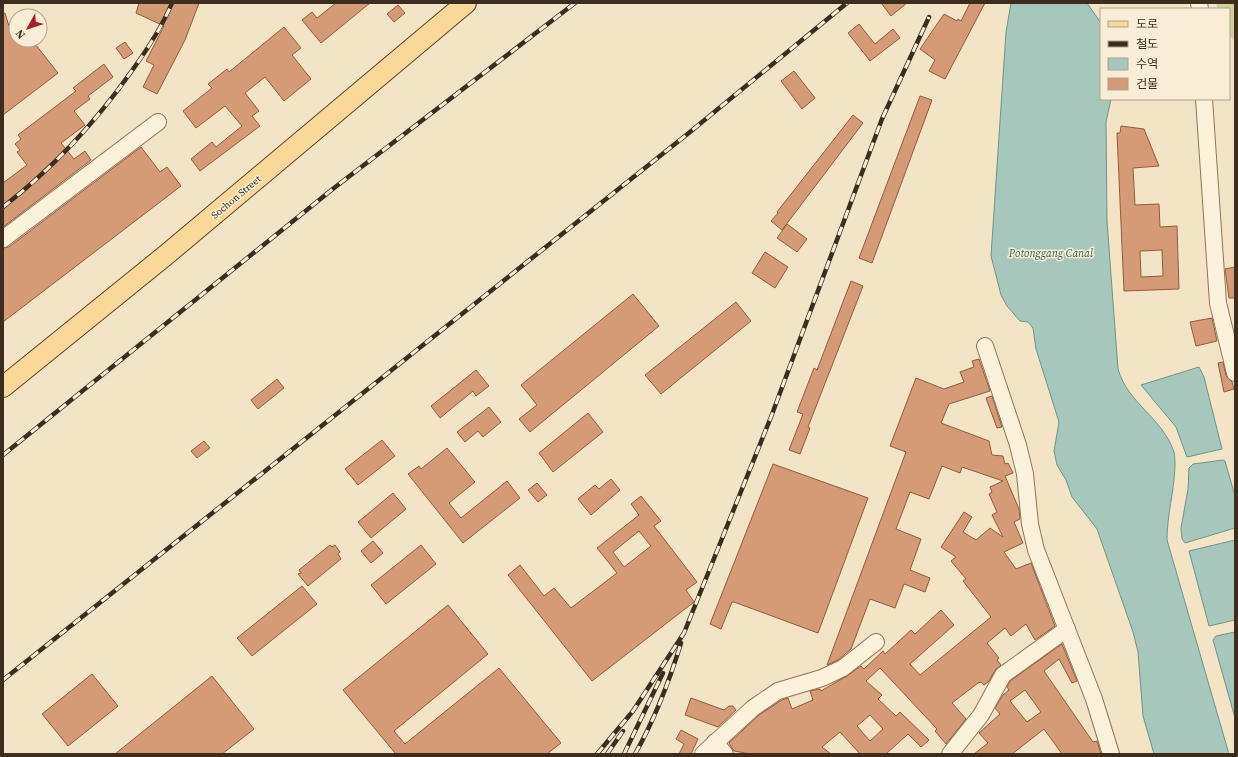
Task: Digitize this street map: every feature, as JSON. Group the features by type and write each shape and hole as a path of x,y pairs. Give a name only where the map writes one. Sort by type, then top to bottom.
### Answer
{"main road":[{"name":"Sochon Street","path":"3,387 166,255 466,3"}],"street":[{"path":"1204,100 1218,303 1235,373"},
{"path":"3,239 158,122"},
{"path":"985,346 1018,446 1024,474 1030,524 1036,550 1094,699 1111,754"},
{"path":"950,754 981,715 1003,675 1067,629"},
{"path":"703,754 725,750 753,708 778,691 822,678 843,668 876,642"}],"green space":[{"path":"1216,3 1235,3 1235,41 1230,36 1230,8 1218,8"}],"water":[{"name":"Potonggang Canal","path":"1011,3 1087,3 1100,22 1100,100 1111,100 1106,122 1107,221 1118,369 1129,392 1162,429 1174,452 1174,476 1167,540 1229,754 1154,754 1143,716 1138,652 1133,632 1097,529 1072,497 1066,480 1057,465 1054,451 1059,422 1036,349 1033,328 1028,322 1020,321 1007,306 1001,295 991,256 1006,32"},
{"path":"1199,367 1204,377 1222,449 1187,457 1176,427 1141,385"},
{"path":"1225,461 1235,496 1235,528 1185,543 1182,539 1181,528 1188,489 1189,468 1193,464"},
{"path":"1235,540 1235,620 1209,626 1189,551"},
{"path":"1235,632 1235,718 1213,640 1216,636"}],"building":[{"path":"139,3 199,3 185,40 157,94 143,87 154,65 146,61 164,26 136,13"},
{"path":"336,3 370,3 321,43 302,20 312,12 317,18"},
{"path":"881,3 907,3 891,16"},
{"path":"970,3 985,3 945,79 929,71 935,60 920,49 944,14 957,21 958,19 961,21"},
{"path":"398,5 405,13 394,22 387,14"},
{"path":"5,13 8,23 8,48 38,48 58,73 3,115 3,14"},
{"path":"859,24 875,44 893,29 900,38 870,61 848,33"},
{"path":"284,27 301,48 292,55 311,79 284,101 265,77 245,93 259,111 252,116 260,126 200,171 191,159 212,142 216,147 242,126 225,106 196,128 183,111 212,88 208,84 227,69 229,72"},
{"path":"125,42 133,53 124,59 116,48"},
{"path":"104,64 113,77 88,96 90,99 74,111 85,125 61,143 74,159 85,151 91,160 3,227 3,183 27,165 17,152 20,150 15,144 21,139 18,135 76,91 73,88"},
{"path":"794,71 815,98 802,109 781,81"},
{"path":"920,96 932,100 872,263 859,258"},
{"path":"853,115 863,123 782,230 771,221"},
{"path":"1121,126 1144,129 1159,166 1133,168 1135,205 1159,204 1160,227 1177,226 1179,289 1124,291 1117,133 1120,133","holes":["1162,250 1163,276 1141,277 1140,251"]},
{"path":"141,147 160,172 167,167 181,186 3,322 3,248 9,247"},
{"path":"787,224 807,239 797,252 777,238"},
{"path":"765,252 788,267 775,288 752,273"},
{"path":"1235,267 1235,298 1229,298 1225,269"},
{"path":"851,281 863,286 808,427 810,428 800,454 789,450 803,414 797,412 814,368 817,370"},
{"path":"633,294 659,326 530,432 519,419 537,405 521,385"},
{"path":"736,302 751,321 661,394 645,375"},
{"path":"1212,318 1217,341 1196,346 1190,322"},
{"path":"979,359 990,391 949,404 941,423 989,441 992,455 1003,456 1005,464 1008,463 1013,473 1005,476 1019,509 1020,519 1014,522 1023,543 1004,552 1016,569 1031,563 1055,626 1035,640 1026,624 1011,636 1005,628 987,643 999,658 997,660 1001,665 995,670 989,681 984,685 981,682 978,683 952,703 966,719 946,744 935,731 937,729 880,668 866,681 882,695 878,699 896,716 900,712 929,740 921,747 908,734 886,754 860,754 840,732 822,747 831,754 751,754 734,751 729,743 759,715 782,700 788,698 792,709 813,700 810,691 820,689 821,691 861,666 864,669 883,651 885,654 911,630 915,634 941,610 954,625 910,664 920,675 991,617 963,581 966,579 951,561 956,557 941,547 964,512 972,517 963,532 976,540 990,528 1003,537 992,515 997,512 989,494 992,492 990,487 1003,481 962,467 960,473 942,466 929,499 910,492 896,529 921,539 910,570 930,578 925,592 904,584 895,608 870,599 851,649 838,660 827,665 906,452 890,446 916,378 944,389 964,382 960,372 974,367 972,361","holes":["870,715 883,729 870,741 857,726"]},
{"path":"1223,362 1226,376 1232,382 1234,389 1224,392 1218,363"},
{"path":"476,370 489,386 476,396 473,391 440,418 431,406"},
{"path":"277,379 284,388 258,409 251,400"},
{"path":"992,396 1002,427 997,428 986,398"},
{"path":"489,407 501,422 483,437 478,431 465,442 457,432"},
{"path":"588,413 603,432 553,472 539,453"},
{"path":"382,440 395,456 358,485 345,469"},
{"path":"204,441 210,448 197,458 191,451"},
{"path":"447,448 475,482 449,503 461,518 507,481 520,498 463,543 408,474 419,466 421,469"},
{"path":"773,464 868,498 818,633 734,602 732,602 721,629 710,624"},
{"path":"611,479 620,490 591,515 578,499 595,485 599,489"},
{"path":"537,483 547,495 538,502 528,490"},
{"path":"393,493 406,509 371,538 358,522"},
{"path":"641,496 661,521 654,526 697,582 686,590 694,602 592,681 508,575 520,565 544,596 554,588 571,608 617,573 597,548 639,515 631,504","holes":["639,531 651,546 624,567 613,552"]},
{"path":"373,541 383,553 371,563 361,551"},
{"path":"330,545 332,547 335,545 340,552 338,554 341,559 308,586 298,574 301,573 299,570"},
{"path":"421,545 436,564 386,604 371,585"},
{"path":"302,586 317,604 252,656 237,638"},
{"path":"448,605 488,654 394,731 405,744 499,668 561,743 547,754 393,754 395,753 343,690"},
{"path":"1062,644 1077,681 1072,683 1059,659 1044,671 1093,742 1097,741 1101,754 1062,754 1044,729 1012,754 974,754 988,743 979,733 1000,714 995,708 1003,695 1009,690 1007,687 1010,681","holes":["1025,690 1041,712 1027,722 1010,701"]},
{"path":"92,674 118,706 68,746 42,714"},
{"path":"212,676 254,729 222,754 115,754"},
{"path":"691,698 724,710 729,706 733,706 736,710 718,727 685,715"},
{"path":"681,730 698,739 691,754 679,754 684,744 676,739"}],"railway":[{"path":"3,207 56,161 103,109 148,47 164,21 172,3"},
{"path":"3,455 334,188 575,3"},
{"path":"3,680 690,132 847,3"},
{"path":"597,754 633,711 684,633 771,417 882,119 929,17"},
{"path":"635,754 661,700 681,643"},
{"path":"624,754 663,673"},
{"path":"607,754 623,731"}]}
